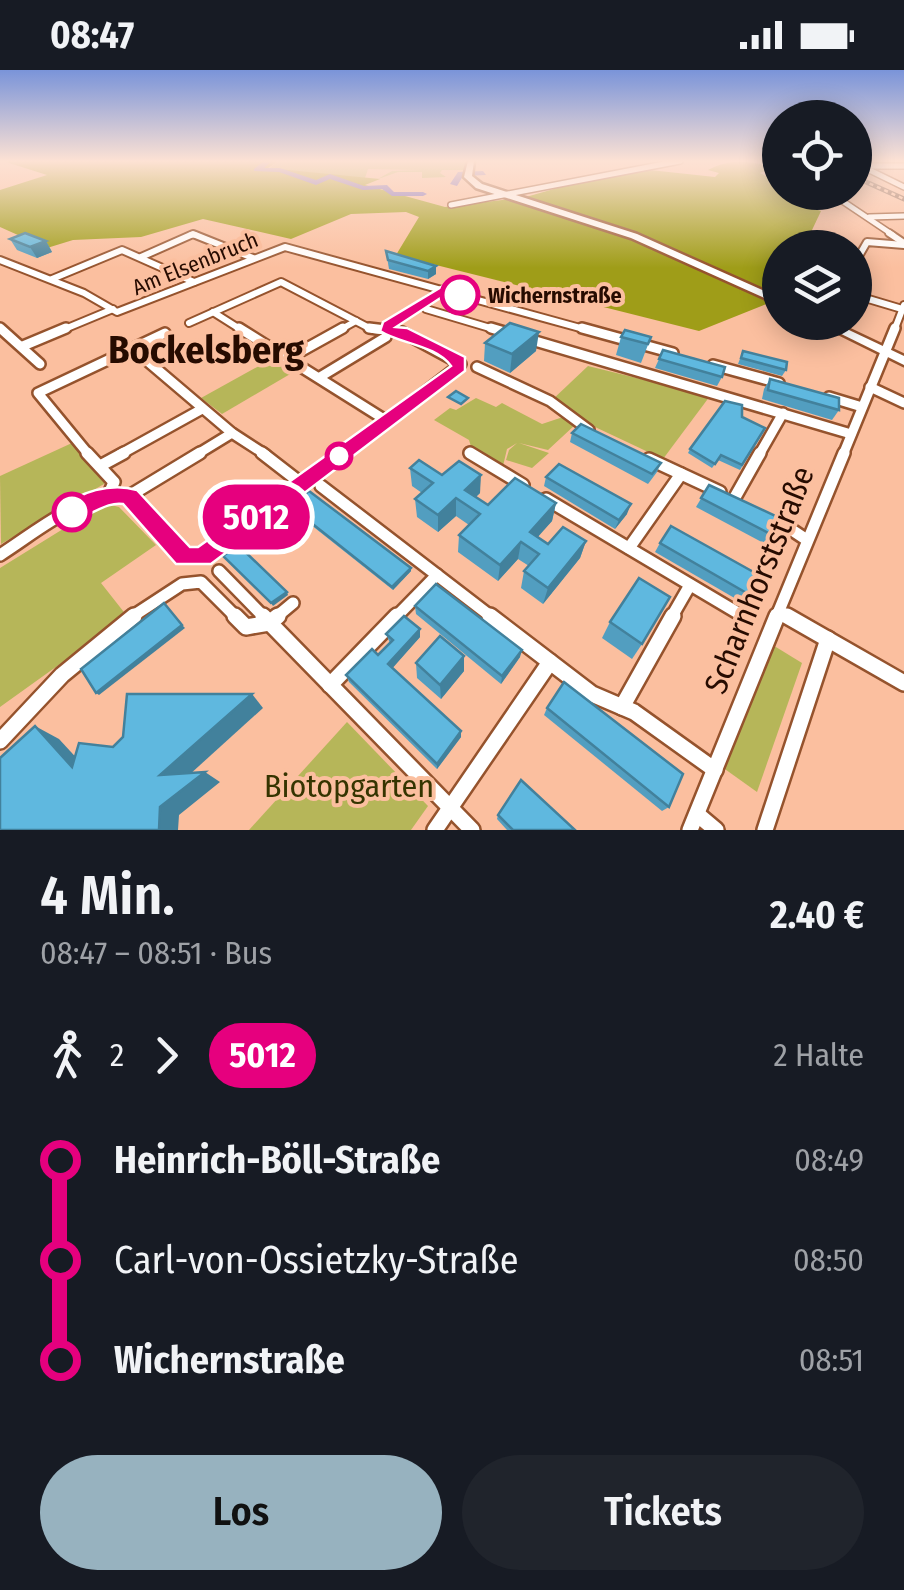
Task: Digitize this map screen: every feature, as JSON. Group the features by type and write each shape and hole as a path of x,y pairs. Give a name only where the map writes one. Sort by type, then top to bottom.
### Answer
{"street":[{"path":"451,205 514,197 647,240 762,294"},
{"path":"858,210 904,244"},
{"path":"868,216 904,216"},
{"path":"141,257 194,234 253,258"},
{"path":"872,242 904,244"},
{"name":"Am Elsenbruch","path":"23,346 281,247 443,290"},
{"path":"52,280 121,250 194,282"},
{"path":"2,263 52,280 118,310"},
{"path":"189,322 281,282 373,330 402,332 459,360 460,368 387,421 213,312"},
{"path":"320,378 386,337 388,325 443,290 680,355"},
{"path":"872,299 904,306"},
{"name":"Scharnhorststraße","path":"693,822 904,306"},
{"path":"426,309 850,434"},
{"path":"289,358 356,321"},
{"path":"0,328 40,364"},
{"path":"109,494 114,482 38,393 165,333"},
{"path":"859,340 904,361"},
{"path":"132,348 202,410 302,484 202,557 191,560"},
{"path":"698,360 784,384"},
{"path":"477,367 550,401 579,425 603,437"},
{"path":"870,387 904,403"},
{"path":"818,394 862,407"},
{"path":"100,466 202,410"},
{"path":"632,451 740,501 783,413"},
{"path":"0,555 109,494 130,496 232,434"},
{"path":"470,453 743,616"},
{"path":"629,548 681,474"},
{"path":"322,486 592,694 634,712 715,770"},
{"path":"130,496 191,560 193,580"},
{"path":"761,512 808,540"},
{"path":"219,571 472,830"},
{"path":"330,686 437,575"},
{"path":"0,741 46,688 72,665 172,589 193,580 201,582 246,627 269,623 292,603"},
{"path":"622,708 690,585"},
{"path":"779,611 904,682"},
{"path":"765,830 828,639"},
{"path":"435,830 550,662"},
{"path":"693,822 716,830"}],"green space":[{"path":"275,357 297,370 222,414 201,398"},
{"path":"588,366 710,396 663,459 576,418 551,401"},
{"path":"476,398 496,407 502,403 542,424 563,417 576,424 548,450 519,443 549,453 532,468 506,460 517,443 507,449 503,466 472,450 469,440 434,420 450,408 456,410"},
{"path":"72,443 104,479 104,484 1,544 0,476"},
{"path":"119,507 156,545 101,583 127,616 0,707 0,568 97,508"},
{"path":"771,644 802,663 757,792 722,767"},
{"name":"Biotopgarten","path":"347,722 428,806 411,830 249,830"}],"shaded area":[{"path":"0,196 407,196 445,207 528,196 762,196 762,210 821,211 812,230 762,230 762,306 699,331 396,255 419,217 406,212 351,214 291,239 203,219 141,237 73,240 47,248 0,227"}],"building":[{"path":"25,233 46,241 30,247 10,239"},
{"path":"386,251 436,266 428,271 388,260"},
{"path":"451,283 468,287 463,292 446,288"},
{"path":"510,323 539,332 512,354 485,343"},
{"path":"625,330 651,337 648,344 621,337"},
{"path":"663,350 725,367 722,377 659,359"},
{"path":"743,351 787,362 786,370 741,358"},
{"path":"770,379 839,398 839,410 768,390"},
{"path":"456,391 468,398 461,404 448,397"},
{"path":"725,401 742,405 742,417 765,428 742,465 721,455 715,464 690,449"},
{"path":"581,424 661,463 652,474 572,433"},
{"path":"419,460 442,475 459,461 481,475 465,490 488,505 515,478 556,503 530,532 548,544 563,527 586,541 548,588 524,571 539,554 521,542 500,565 459,535 480,514 456,498 438,515 415,499 433,483 410,468"},
{"path":"559,464 631,504 619,520 546,477"},
{"path":"709,485 790,525 782,540 701,498"},
{"path":"309,491 411,568 392,587 290,506"},
{"path":"671,526 766,579 757,599 660,543"},
{"path":"238,545 287,592 271,603 223,556"},
{"path":"639,578 670,597 642,644 610,622"},
{"path":"436,584 522,650 502,676 415,606"},
{"path":"164,603 182,625 96,693 81,669"},
{"path":"404,616 420,629 388,664 461,731 437,764 346,675 372,649 378,655 393,640 386,634"},
{"path":"440,636 464,656 440,685 416,663"},
{"path":"564,682 683,774 669,807 547,708"},
{"path":"127,694 252,694 160,775 205,772 160,807 159,830 0,830 0,758 35,726 72,767 79,743 113,747 123,737"},
{"path":"521,780 575,830 513,830 498,815"}],"railway":[{"path":"898,196 904,199"}],"bus line":[{"name":"5012","path":"72,512 109,494 130,496 184,557 202,557 460,368 459,360 402,332 388,331 388,325 443,290 460,295"}],"place":[{"name":"Wichernstraße","path":"460,295"}],"district":[{"name":"Bockelsberg","path":"206,350"}]}
